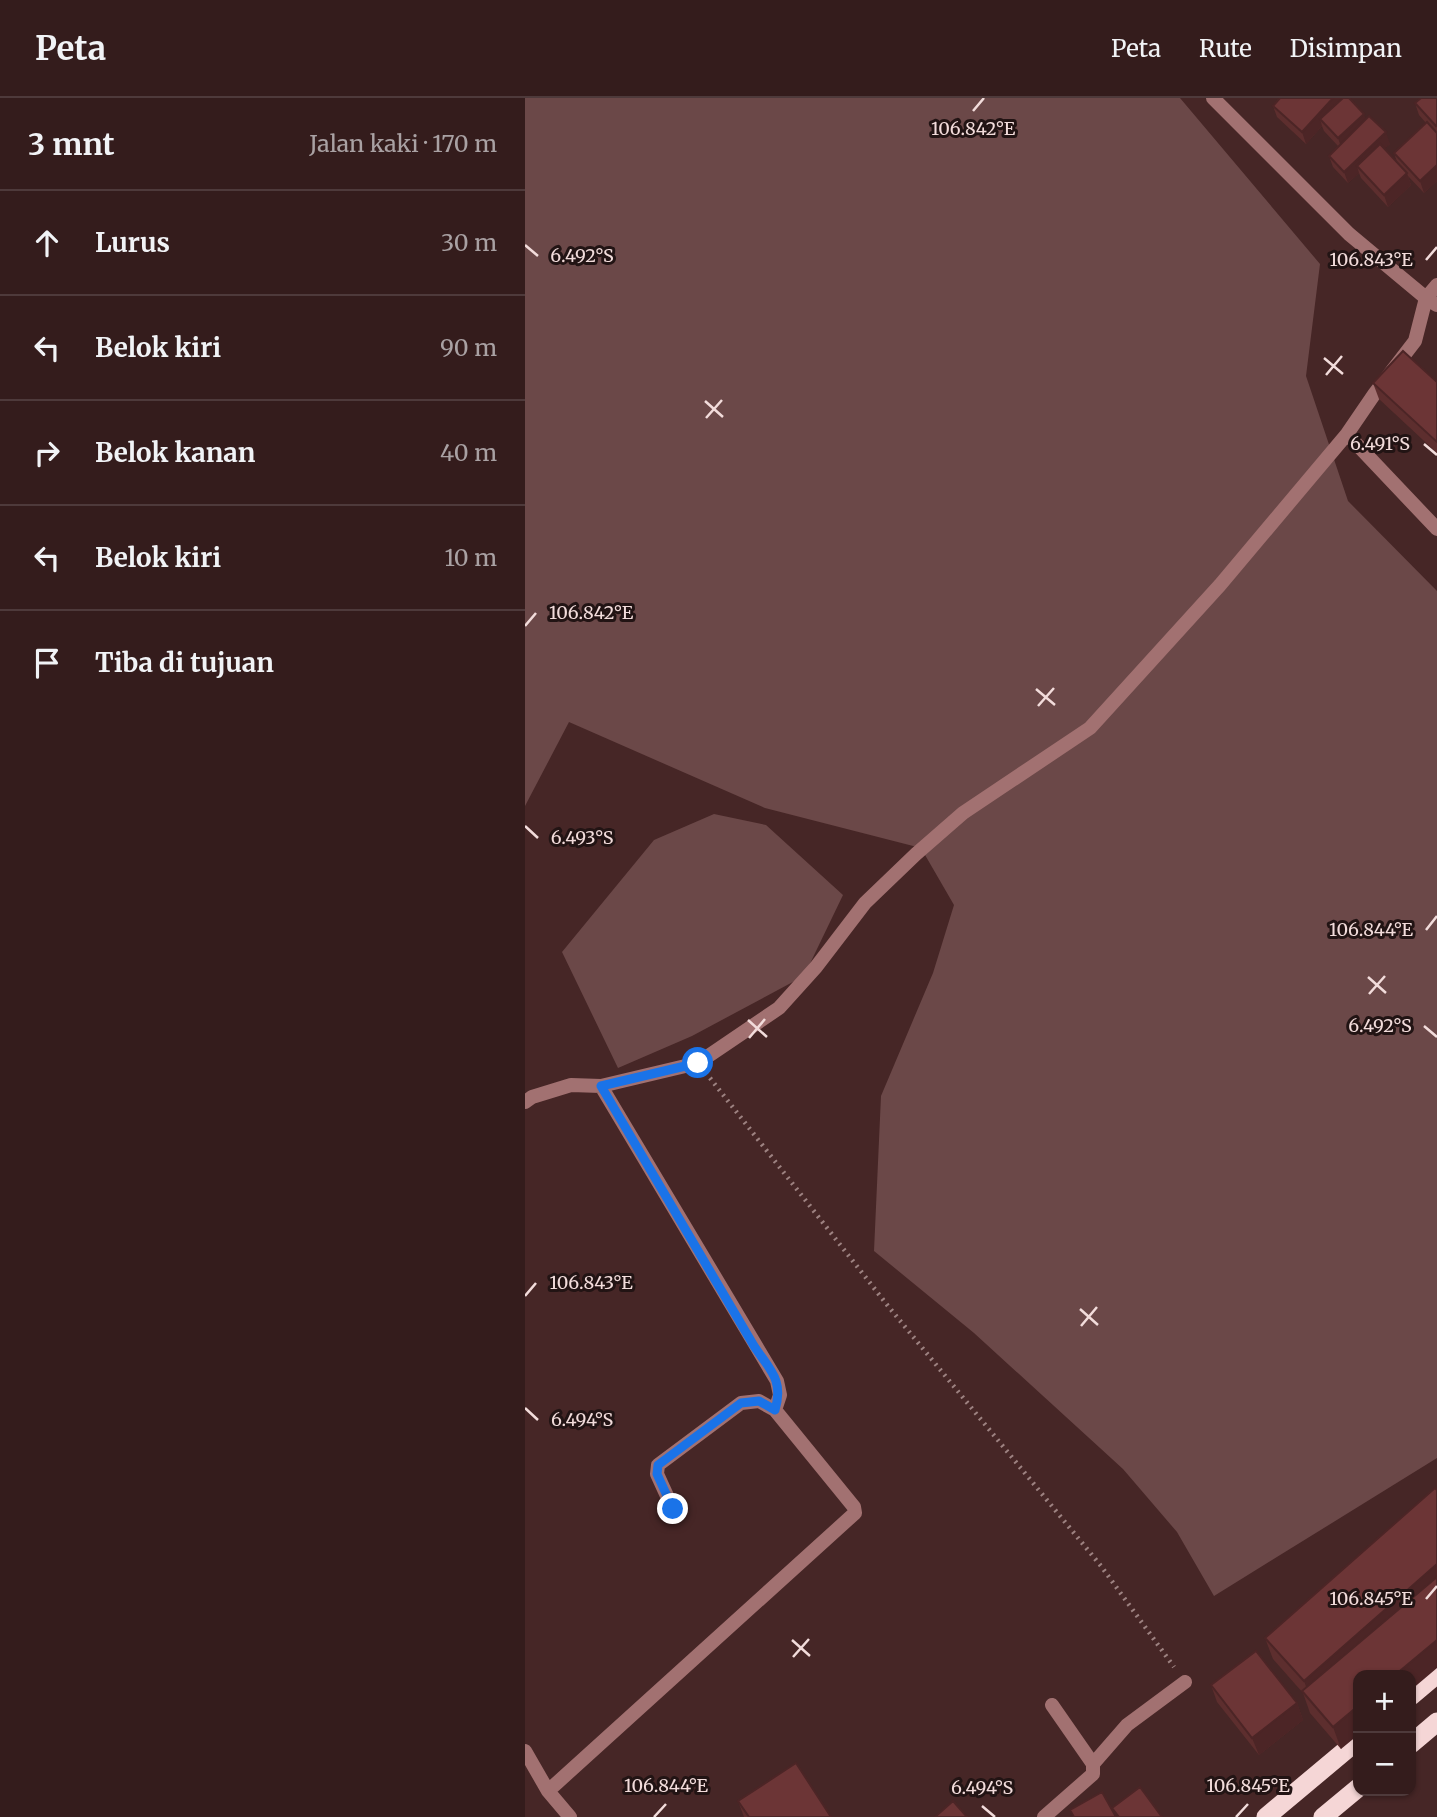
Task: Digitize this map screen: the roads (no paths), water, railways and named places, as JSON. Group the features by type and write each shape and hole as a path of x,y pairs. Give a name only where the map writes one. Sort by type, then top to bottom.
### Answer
{"highway":[{"path":"1416,1692 1437,1674"},
{"path":"1416,1740 1437,1722"},
{"path":"1266,1817 1353,1744"},
{"path":"1323,1817 1353,1792"}],"street":[{"path":"1213,98 1349,234 1431,301"},
{"path":"525,1102 532,1097 572,1085 601,1086 698,1063 779,1008 816,967 865,903 916,854 963,813 1090,728 1220,585 1347,434 1415,341 1437,285"},
{"path":"1347,434 1437,529"},
{"path":"601,1086 777,1381 780,1395 775,1410"},
{"path":"548,1791 855,1513 855,1507 775,1410 759,1401 741,1403 658,1465 657,1474 673,1509"},
{"path":"1093,1764 1127,1725 1185,1682"},
{"path":"1044,1817 1093,1774 1093,1764 1052,1705"},
{"path":"525,1751 548,1791 570,1817"}]}
